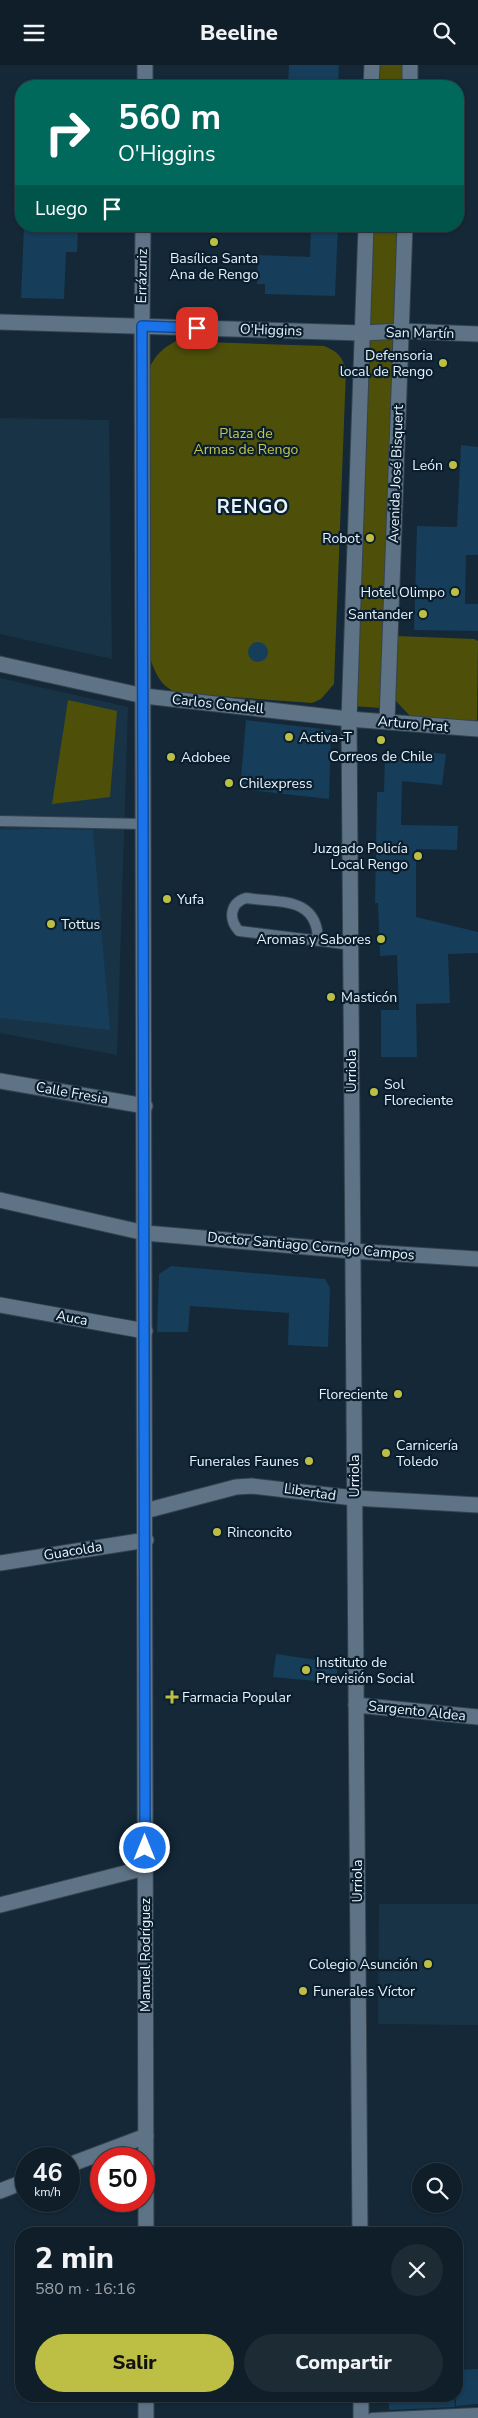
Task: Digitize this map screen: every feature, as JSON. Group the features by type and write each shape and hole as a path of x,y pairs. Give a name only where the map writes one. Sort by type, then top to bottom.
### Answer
{"main road":[{"path":"145,65 145,80"},
{"path":"371,80 372,65"},
{"path":"410,65 410,80"},
{"name":"Errázuriz","path":"142,326 143,232"},
{"path":"349,719 366,232"},
{"name":"Avenida José Bisquert","path":"387,721 405,232"},
{"name":"O'Higgins","path":"0,322 362,333"},
{"name":"Manuel Rodríguez","path":"142,326 146,2227"},
{"name":"San Martín","path":"362,333 402,331 478,334"},
{"name":"Carlos Condell","path":"0,664 144,696 349,719"},
{"name":"Arturo Prat","path":"349,719 478,729"},
{"name":"Urriola","path":"349,719 360,2227"},
{"name":"Calle Fresia","path":"0,1081 145,1106"},
{"name":"Doctor Santiago Cornejo Campos","path":"0,1200 145,1233 352,1251 478,1259"},
{"name":"Auca","path":"0,1305 145,1331"},
{"name":"Libertad","path":"145,1511 236,1487 252,1486 354,1498 478,1505"},
{"name":"Guacolda","path":"0,1563 146,1540"},
{"name":"Sargento Aldea","path":"356,1705 478,1717"},
{"path":"0,1905 145,1868"},
{"path":"80,2161 146,2136"},
{"path":"0,2191 15,2185"},
{"path":"146,2402 146,2418"},
{"path":"361,2402 361,2418"}],"lane":[{"path":"0,821 144,824"},
{"path":"318,941 316,923 312,915 303,906 246,898 233,908 232,920 239,931 318,941 350,945"},
{"path":"372,2418 478,2413"}],"shaded area":[{"path":"0,418 109,420 112,659 0,634"},
{"path":"0,678 128,707 117,1055 0,1033"},
{"name":"Colegio Asunción","path":"379,1904 478,1904 478,2025 378,2024"}],"green space":[{"path":"376,65 405,65 404,80 376,80"},
{"path":"371,232 399,232 381,708 353,706"},
{"name":"Plaza de Armas de Rengo","path":"176,341 324,346 341,358 346,370 334,684 321,699 312,703 178,693 172,691 161,681 151,661 149,369 160,352"},
{"path":"396,636 474,639 478,641 477,721 411,717 395,700"},
{"path":"68,700 117,711 110,797 52,804"}],"building":[{"path":"289,65 339,65 338,80 288,80"},
{"path":"24,232 78,232 77,252 66,252 64,299 21,298"},
{"path":"311,232 338,232 335,296 265,294 265,284 257,284 258,255 310,257"},
{"path":"461,445 478,447 478,555 466,555 465,604 478,604 478,631 414,630 417,526 457,527"},
{"path":"254,642 262,642 268,648 268,656 262,662 254,662 248,656 248,648"},
{"path":"246,720 331,730 329,799 240,789"},
{"path":"424,752 446,754 442,785 402,781 401,825 458,826 457,850 416,849 416,917 478,932 478,953 448,954 450,1003 416,1004 417,1057 381,1057 381,1010 399,1010 397,955 380,956 378,903 375,903 377,792 384,792 385,756 423,759"},
{"name":"Tottus","path":"0,830 93,830 110,1030 0,1018"},
{"path":"171,1266 325,1279 330,1288 328,1347 288,1345 289,1313 190,1306 188,1332 157,1332 159,1274"},
{"name":"Instituto de Previsión Social","path":"276,1654 337,1663 337,1683 273,1677"},
{"path":"478,2369 478,2404 456,2406 456,2402 463,2402 463,2370"},
{"path":"389,2402 455,2402 455,2407 389,2410"}],"place":[{"name":"Basílica Santa Ana de Rengo","path":"214,242"},
{"name":"Defensoria local de Rengo","path":"443,363"},
{"name":"León","path":"453,465"},
{"name":"Robot","path":"370,538"},
{"name":"Hotel Olimpo","path":"455,592"},
{"name":"Santander","path":"423,614"},
{"name":"Activa-T","path":"289,737"},
{"name":"Correos de Chile","path":"381,740"},
{"name":"Adobee","path":"171,757"},
{"name":"Chilexpress","path":"229,783"},
{"name":"Juzgado Policía Local Rengo","path":"418,856"},
{"name":"Yufa","path":"167,899"},
{"name":"Tottus","path":"51,924"},
{"name":"Aromas y Sabores","path":"381,939"},
{"name":"Masticón","path":"331,997"},
{"name":"Sol Floreciente","path":"374,1092"},
{"name":"Floreciente","path":"398,1394"},
{"name":"Carnicería Toledo","path":"386,1453"},
{"name":"Funerales Faunes","path":"309,1461"},
{"name":"Rinconcito","path":"217,1532"},
{"name":"Instituto de Previsión Social","path":"306,1670"},
{"name":"Farmacia Popular","path":"172,1697"},
{"name":"Colegio Asunción","path":"428,1964"},
{"name":"Funerales Víctor","path":"303,1991"}],"district":[{"name":"RENGO","path":"253,507"}],"route":[{"path":"145,1848 146,1540 142,326 197,328"}]}
